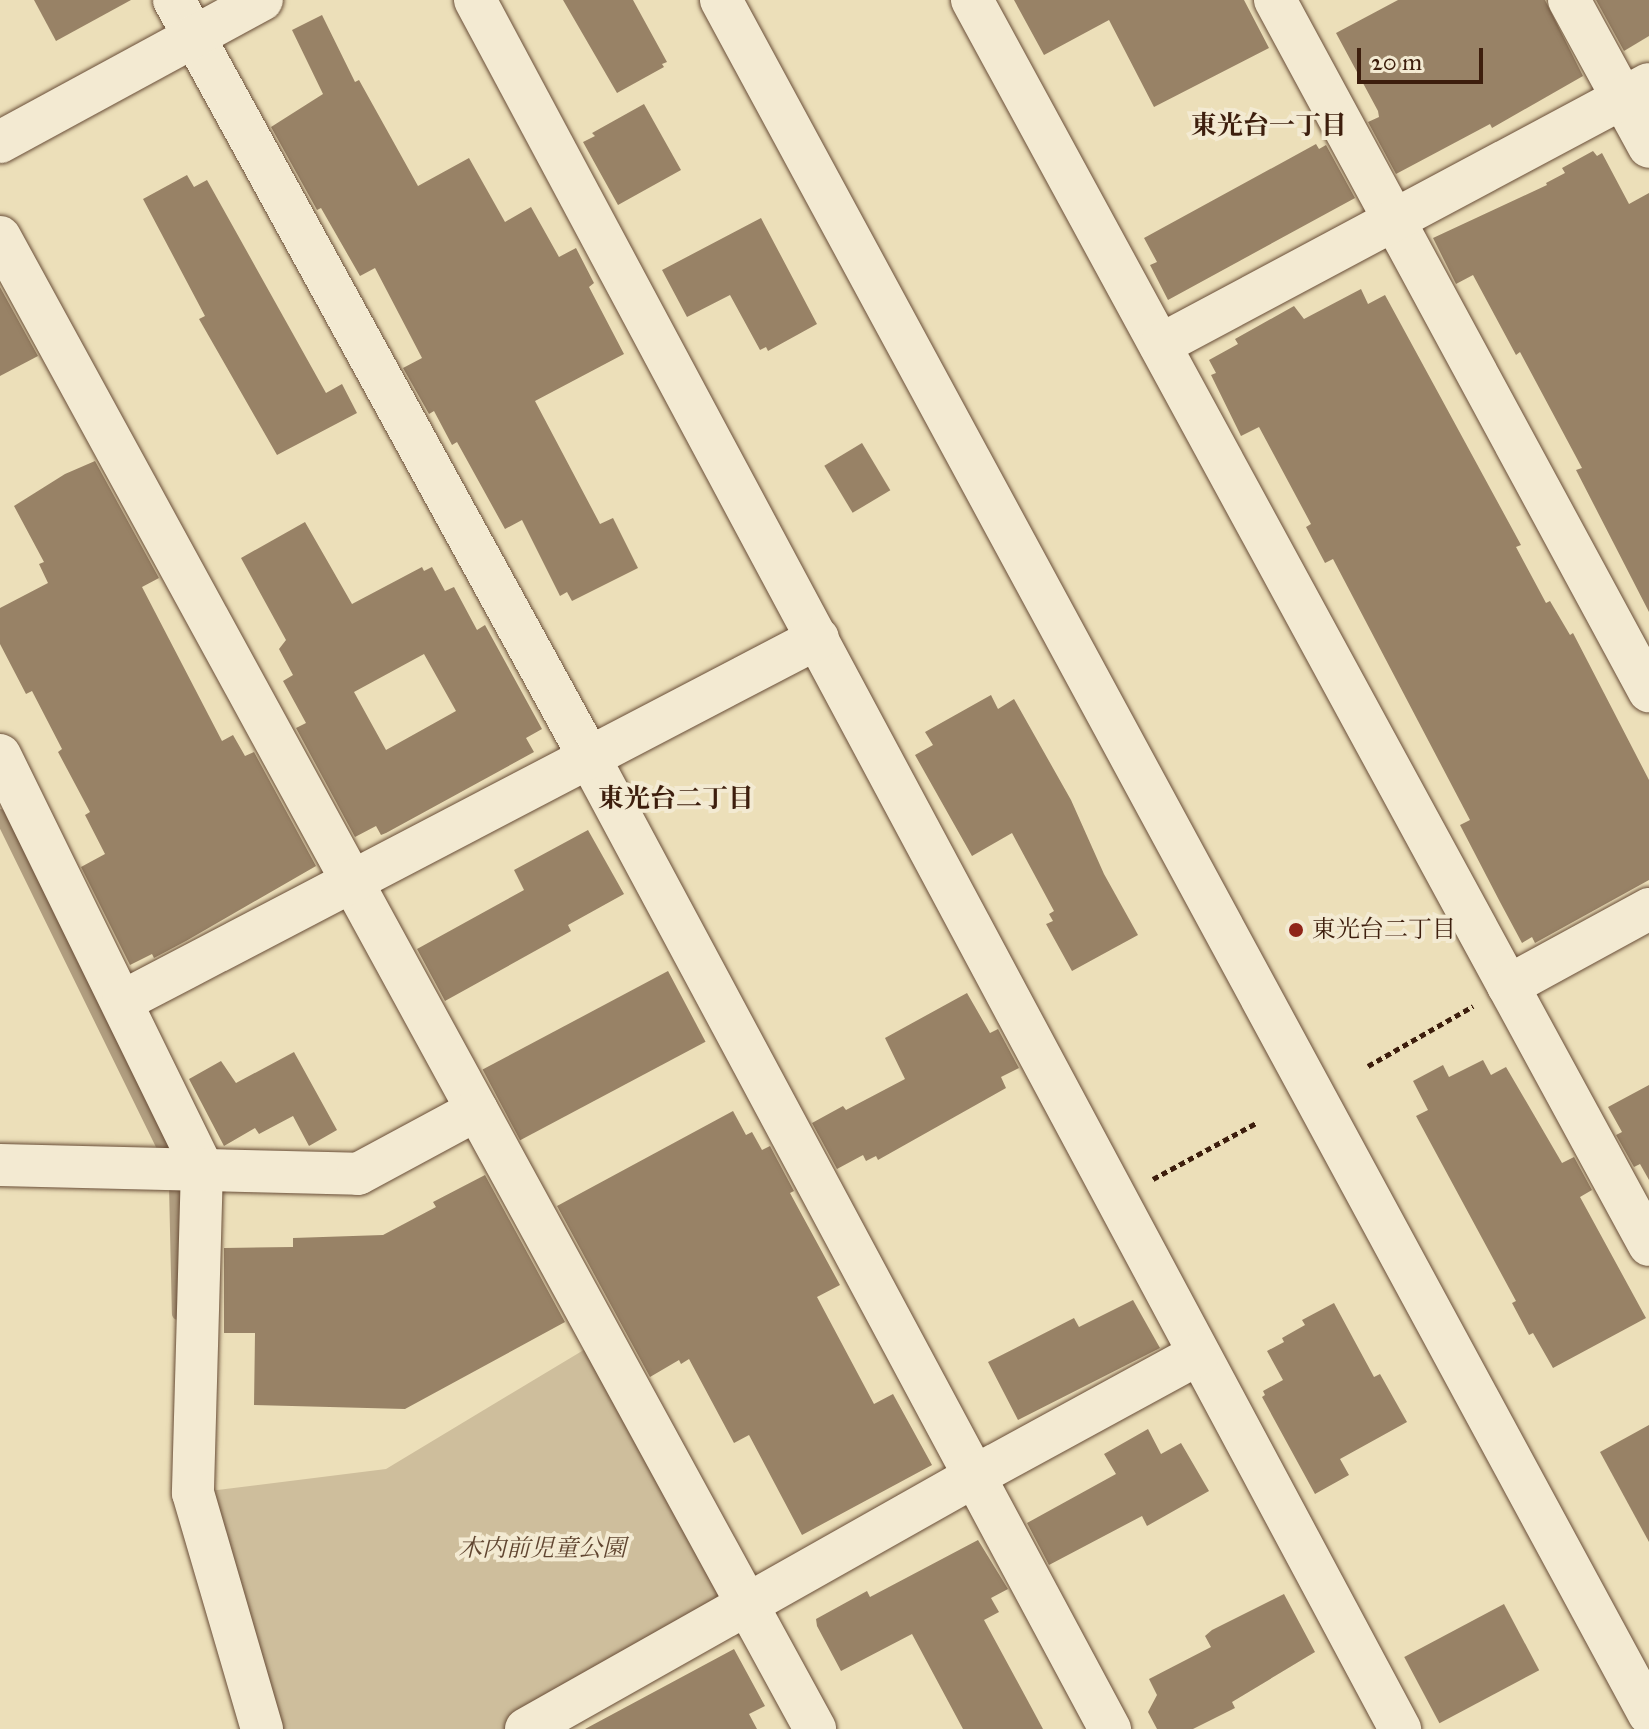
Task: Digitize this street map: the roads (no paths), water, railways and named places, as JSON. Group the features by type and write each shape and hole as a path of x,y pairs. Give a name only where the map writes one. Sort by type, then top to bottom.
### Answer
{"street":[{"path":"174,0 590,759 1110,1729"},
{"path":"0,142 262,0"},
{"path":"475,0 1400,1729"},
{"path":"721,0 1649,1714"},
{"path":"972,0 1649,1245"},
{"path":"1275,0 1649,691"},
{"path":"1569,0 1636,91 1649,147"},
{"path":"1160,345 1636,91"},
{"path":"0,237 815,1729"},
{"path":"123,1001 818,638"},
{"path":"0,755 202,1167 193,1493 262,1729"},
{"path":"1508,986 1649,909"},
{"path":"0,1165 202,1167 358,1174 477,1110"},
{"path":"526,1729 973,1477 1199,1354"}],"waterway":[{"path":"0,815 163,1147"},
{"path":"175,1186 178,1314"}],"place":[{"name":"東光台二丁目","path":"1296,930"}],"district":[{"name":"東光台一丁目","path":"1269,126"},
{"name":"東光台二丁目","path":"676,799"}],"park label":[{"name":"木内前児童公園","path":"542,1549"}]}
